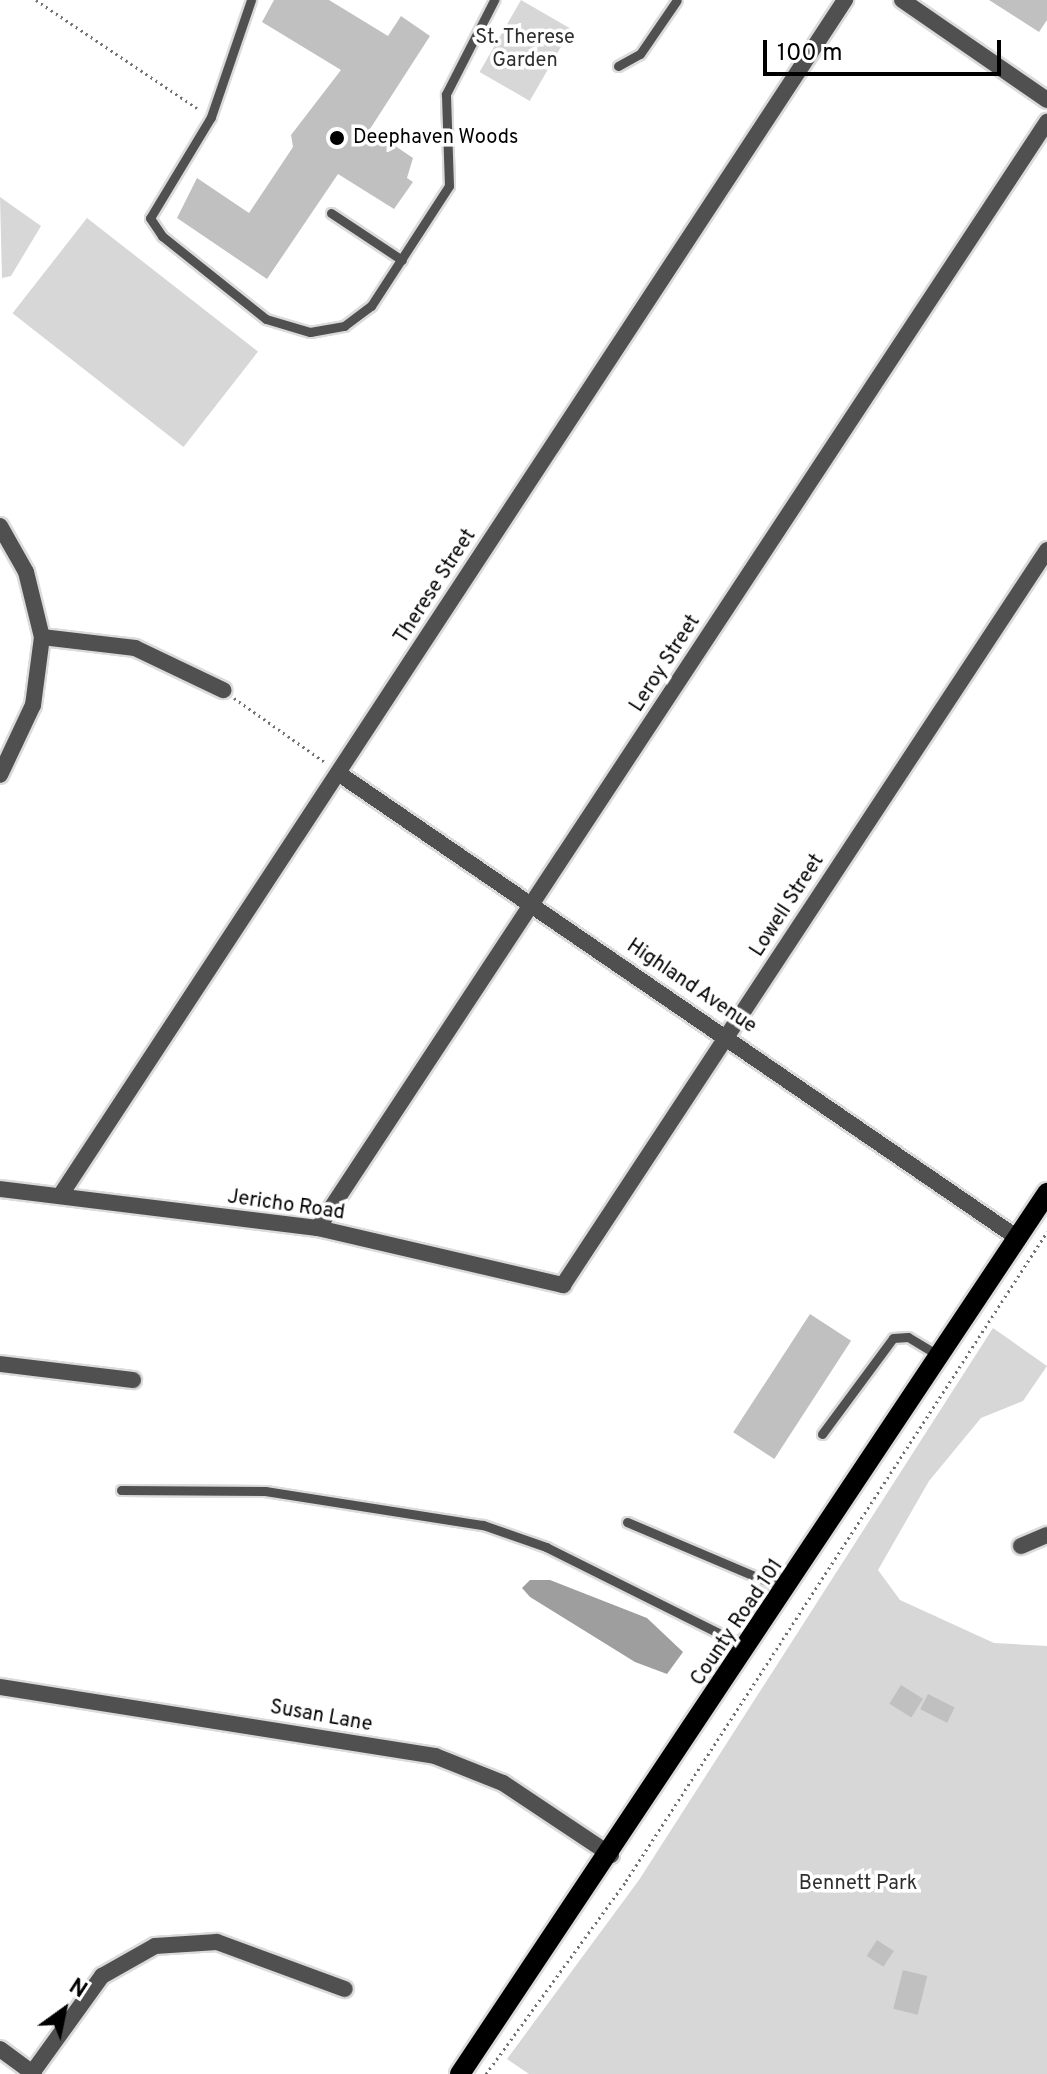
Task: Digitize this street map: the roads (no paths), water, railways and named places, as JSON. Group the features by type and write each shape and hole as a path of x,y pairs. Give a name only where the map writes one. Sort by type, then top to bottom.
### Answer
{"main road":[{"name":"County Road 101","path":"460,2074 611,1855 943,1358 1047,1193"}],"street":[{"name":"Therese Street","path":"60,1196 845,0"},
{"path":"902,0 1047,99"},
{"name":"Leroy Street","path":"318,1228 1047,122"},
{"path":"0,526 26,572 42,637 33,705 0,775"},
{"name":"Lowell Street","path":"563,1285 1047,550"},
{"path":"42,637 135,648 223,690"},
{"name":"Highland Avenue","path":"338,773 727,1036 1019,1239"},
{"name":"Jericho Road","path":"0,1189 318,1228 563,1285"},
{"path":"0,1364 133,1380"},
{"path":"1021,1546 1047,1535"},
{"name":"Susan Lane","path":"0,1687 435,1756 503,1783 611,1855"},
{"path":"0,2049 33,2073 102,1976 155,1946 217,1942 345,1989"}],"lane":[{"path":"251,0 211,117 150,211 156,230 266,319 299,331 353,321 402,260 449,186 446,94 494,0"},
{"path":"618,66 640,54 677,0"},
{"path":"331,213 402,260"},
{"path":"822,1434 893,1338 908,1337 943,1358"},
{"path":"121,1490 229,1487 483,1525 571,1559 749,1649"},
{"path":"627,1522 788,1590"}],"place":[{"name":"Deephaven Woods","path":"337,138"}],"park label":[{"name":"St. Therese Garden","path":"525,50"},
{"name":"Bennett Park","path":"858,1884"}]}
